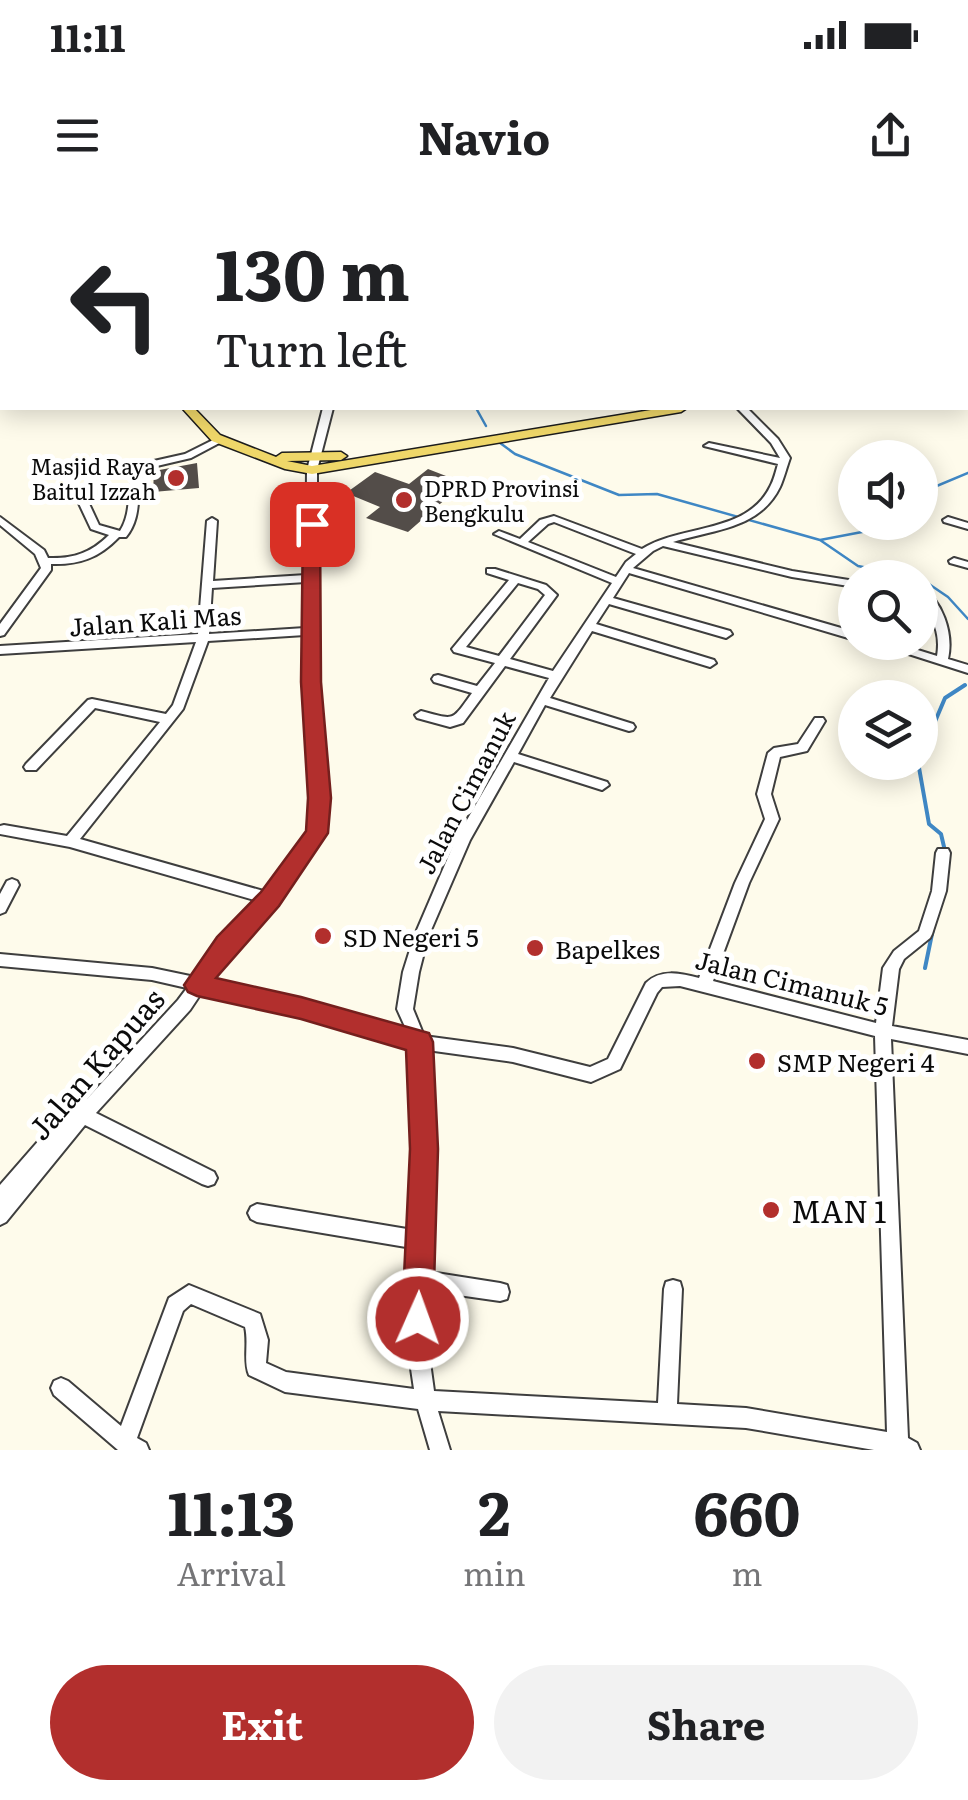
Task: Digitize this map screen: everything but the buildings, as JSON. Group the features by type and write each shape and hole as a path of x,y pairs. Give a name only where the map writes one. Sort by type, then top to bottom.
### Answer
{"main road":[{"path":"190,410 208,433 220,440 289,466 667,410"},
{"path":"552,426 629,410"}],"street":[{"path":"197,985 226,944 270,899 309,848 320,821 311,693 313,463 327,410"},
{"path":"744,410 780,447 785,462"},
{"path":"80,495 92,524 122,535 132,526 134,478 140,468 188,456 220,440"},
{"path":"708,446 785,462"},
{"name":"Jalan Cimanuk","path":"440,1450 425,1400 419,1355 424,1149 419,1042 405,1009 420,937 463,839 556,676 622,576 641,552 660,542 734,525 751,514 769,497 785,462"},
{"path":"521,543 544,522 554,519 641,552"},
{"path":"0,520 24,537 46,561 82,560 115,535"},
{"path":"70,842 179,706 202,638 212,520"},
{"path":"948,520 968,526"},
{"path":"498,534 622,576 838,632"},
{"path":"660,542 838,581"},
{"path":"0,632 44,574 46,561"},
{"path":"954,561 968,565"},
{"path":"421,715 456,722 551,595 548,590 491,572"},
{"path":"206,585 311,578"},
{"path":"515,580 458,646 459,651 556,676"},
{"path":"607,600 726,634"},
{"path":"938,620 948,644 942,660"},
{"path":"589,626 710,663"},
{"name":"Jalan Kali Mas","path":"0,650 312,631"},
{"path":"938,659 968,669"},
{"path":"438,679 480,691"},
{"path":"542,700 629,728"},
{"path":"31,767 92,703 168,719"},
{"path":"704,985 742,882 772,818 764,794 774,754 802,748 819,721"},
{"path":"511,756 602,785"},
{"path":"4,830 70,842 270,899"},
{"path":"61,1388 132,1446 176,1305 189,1294 253,1321 258,1340 256,1368 285,1382 425,1400 746,1418 904,1447 883,1031 891,968 899,955 925,934 939,890 943,853"},
{"path":"0,908 12,885"},
{"path":"0,960 152,974 301,1008 419,1042"},
{"name":"Jalan Cimanuk 5","path":"419,1042 513,1055 591,1075 614,1064 650,988 658,981 680,979 883,1031 968,1048"},
{"name":"Jalan Kapuas","path":"0,1216 83,1115 184,1005 197,985"},
{"name":"Jalan Kapuas","path":"0,1198 176,1000 197,985"},
{"path":"83,1115 208,1178"},
{"path":"257,1213 419,1240"},
{"path":"420,1280 500,1292"},
{"path":"667,1414 673,1288"}],"waterway":[{"path":"477,410 486,426"},
{"path":"496,440 515,454 619,495 657,494 820,540"},
{"path":"938,486 968,473"},
{"path":"820,540 838,537"},
{"path":"820,540 849,560"},
{"path":"938,590 968,619"},
{"path":"938,715 945,698 965,685"},
{"path":"921,780 929,824 941,834 945,851"},
{"path":"925,968 933,929"}],"place":[{"name":"Masjid Raya Baitul Izzah","path":"176,478"},
{"name":"DPRD Provinsi Bengkulu","path":"404,500"},
{"name":"SD Negeri 5","path":"323,936"},
{"name":"Bapelkes","path":"535,948"},
{"name":"SMP Negeri 4","path":"757,1061"},
{"name":"MAN 1","path":"771,1210"}],"route":[{"path":"312,524 311,682 320,821 309,848 270,899 226,944 197,985 301,1008 419,1042 424,1149 418,1319"}]}
